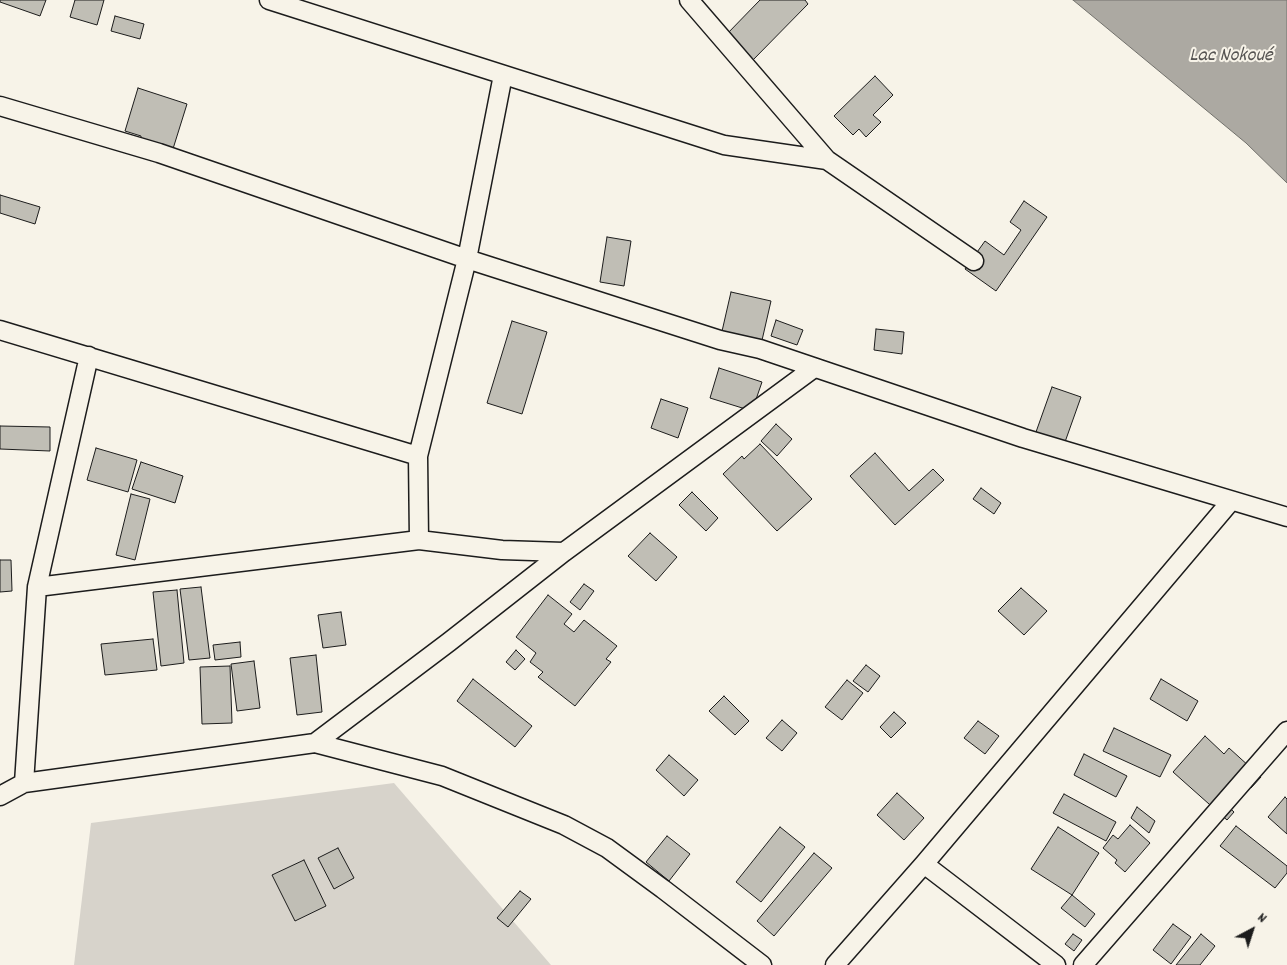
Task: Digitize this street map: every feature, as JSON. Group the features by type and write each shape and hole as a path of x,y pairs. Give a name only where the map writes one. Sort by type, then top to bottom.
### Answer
{"street":[{"path":"269,0 724,145 827,160"},
{"path":"689,0 827,160 974,261"},
{"path":"419,540 418,456 467,259 503,75"},
{"path":"0,106 159,153 467,259 720,340 760,349 1023,438 1287,517"},
{"path":"0,330 418,456"},
{"path":"24,783 37,587 89,356"},
{"path":"315,743 564,552 814,368"},
{"path":"835,965 924,864 1231,501"},
{"path":"37,587 419,540 502,550 564,552"},
{"path":"1083,965 1287,731"},
{"path":"0,796 24,783 315,743 442,776 564,825 607,848 762,965"},
{"path":"924,864 1056,965"}],"shaded area":[{"path":"394,783 551,965 74,965 91,823"}],"water":[{"name":"Lac Nokoué","path":"1073,0 1287,0 1287,183 1246,143"}],"building":[{"path":"0,0 46,0 40,16 0,2"},
{"path":"75,0 104,0 97,25 70,17"},
{"path":"760,0 805,0 808,4 752,61 726,35"},
{"path":"115,16 144,24 140,39 111,31"},
{"path":"875,76 893,95 873,115 881,122 866,137 859,129 853,135 834,116"},
{"path":"138,88 187,104 172,152 141,142 141,136 125,131"},
{"path":"0,195 40,207 35,224 0,213"},
{"path":"1024,201 1047,217 996,291 965,269 985,241 1004,255 1021,230 1010,222"},
{"path":"607,237 631,241 624,286 600,282"},
{"path":"731,292 771,301 760,349 720,340"},
{"path":"776,320 803,330 797,345 771,336"},
{"path":"512,321 547,332 522,414 487,403"},
{"path":"876,329 904,332 902,354 874,350"},
{"path":"719,368 762,382 752,411 710,398"},
{"path":"1052,387 1081,397 1065,442 1036,432"},
{"path":"661,399 688,408 678,438 651,428"},
{"path":"776,424 792,439 777,456 761,441"},
{"path":"0,426 50,427 50,451 0,449"},
{"path":"760,444 812,499 777,531 723,474 742,456 744,459"},
{"path":"96,448 137,460 128,492 87,480"},
{"path":"875,453 909,491 933,469 944,480 895,525 850,476"},
{"path":"141,462 183,476 175,503 132,489"},
{"path":"981,488 1001,503 994,514 973,499"},
{"path":"692,492 718,518 706,531 679,505"},
{"path":"131,494 150,499 135,560 116,555"},
{"path":"650,533 677,557 656,581 628,556"},
{"path":"0,560 11,560 12,591 0,592"},
{"path":"584,584 594,591 580,610 570,602"},
{"path":"201,587 210,658 189,660 180,589"},
{"path":"1021,588 1047,611 1024,635 998,611"},
{"path":"177,590 184,663 161,666 153,592"},
{"path":"548,595 572,614 564,624 574,632 584,620 617,646 606,659 611,662 575,706 538,677 543,672 530,662 536,653 516,637"},
{"path":"341,612 346,645 323,648 318,615"},
{"path":"153,639 157,670 105,675 101,644"},
{"path":"240,642 241,657 215,660 213,645"},
{"path":"516,650 525,659 515,670 506,662"},
{"path":"316,655 322,712 297,715 290,658"},
{"path":"254,661 260,708 237,711 231,664"},
{"path":"866,665 880,676 868,692 853,681"},
{"path":"230,666 232,723 202,724 200,667"},
{"path":"473,679 532,726 515,747 457,701"},
{"path":"1161,679 1198,701 1187,721 1150,699"},
{"path":"847,680 863,693 842,720 825,707"},
{"path":"724,696 749,721 735,735 709,711"},
{"path":"894,712 906,723 891,738 880,727"},
{"path":"782,720 797,733 782,751 766,738"},
{"path":"978,721 999,736 985,754 964,738"},
{"path":"1114,728 1171,755 1160,777 1103,751"},
{"path":"1205,736 1224,754 1229,748 1261,777 1251,788 1240,778 1219,798 1234,812 1227,820 1173,772"},
{"path":"1084,754 1127,776 1116,797 1074,775"},
{"path":"669,755 698,780 684,796 656,770"},
{"path":"897,793 924,818 904,840 877,815"},
{"path":"1064,794 1116,822 1106,841 1053,813"},
{"path":"1285,797 1287,799 1287,834 1268,817"},
{"path":"1137,807 1155,821 1149,833 1131,818"},
{"path":"1130,825 1150,843 1125,872 1115,863 1117,860 1103,848 1113,835 1118,839"},
{"path":"1236,826 1287,866 1287,873 1275,888 1220,846"},
{"path":"780,827 805,847 761,902 736,882"},
{"path":"1058,827 1099,853 1072,895 1031,869"},
{"path":"667,836 690,854 669,881 646,862"},
{"path":"338,848 354,878 334,889 318,858"},
{"path":"814,853 832,868 774,936 757,921"},
{"path":"304,860 326,906 295,921 272,875"},
{"path":"520,891 531,899 508,927 497,918"},
{"path":"1072,895 1095,914 1085,927 1061,908"},
{"path":"1173,924 1191,937 1171,964 1153,950"},
{"path":"1073,934 1082,940 1074,951 1065,944"},
{"path":"1201,934 1215,946 1200,965 1176,965"}]}
